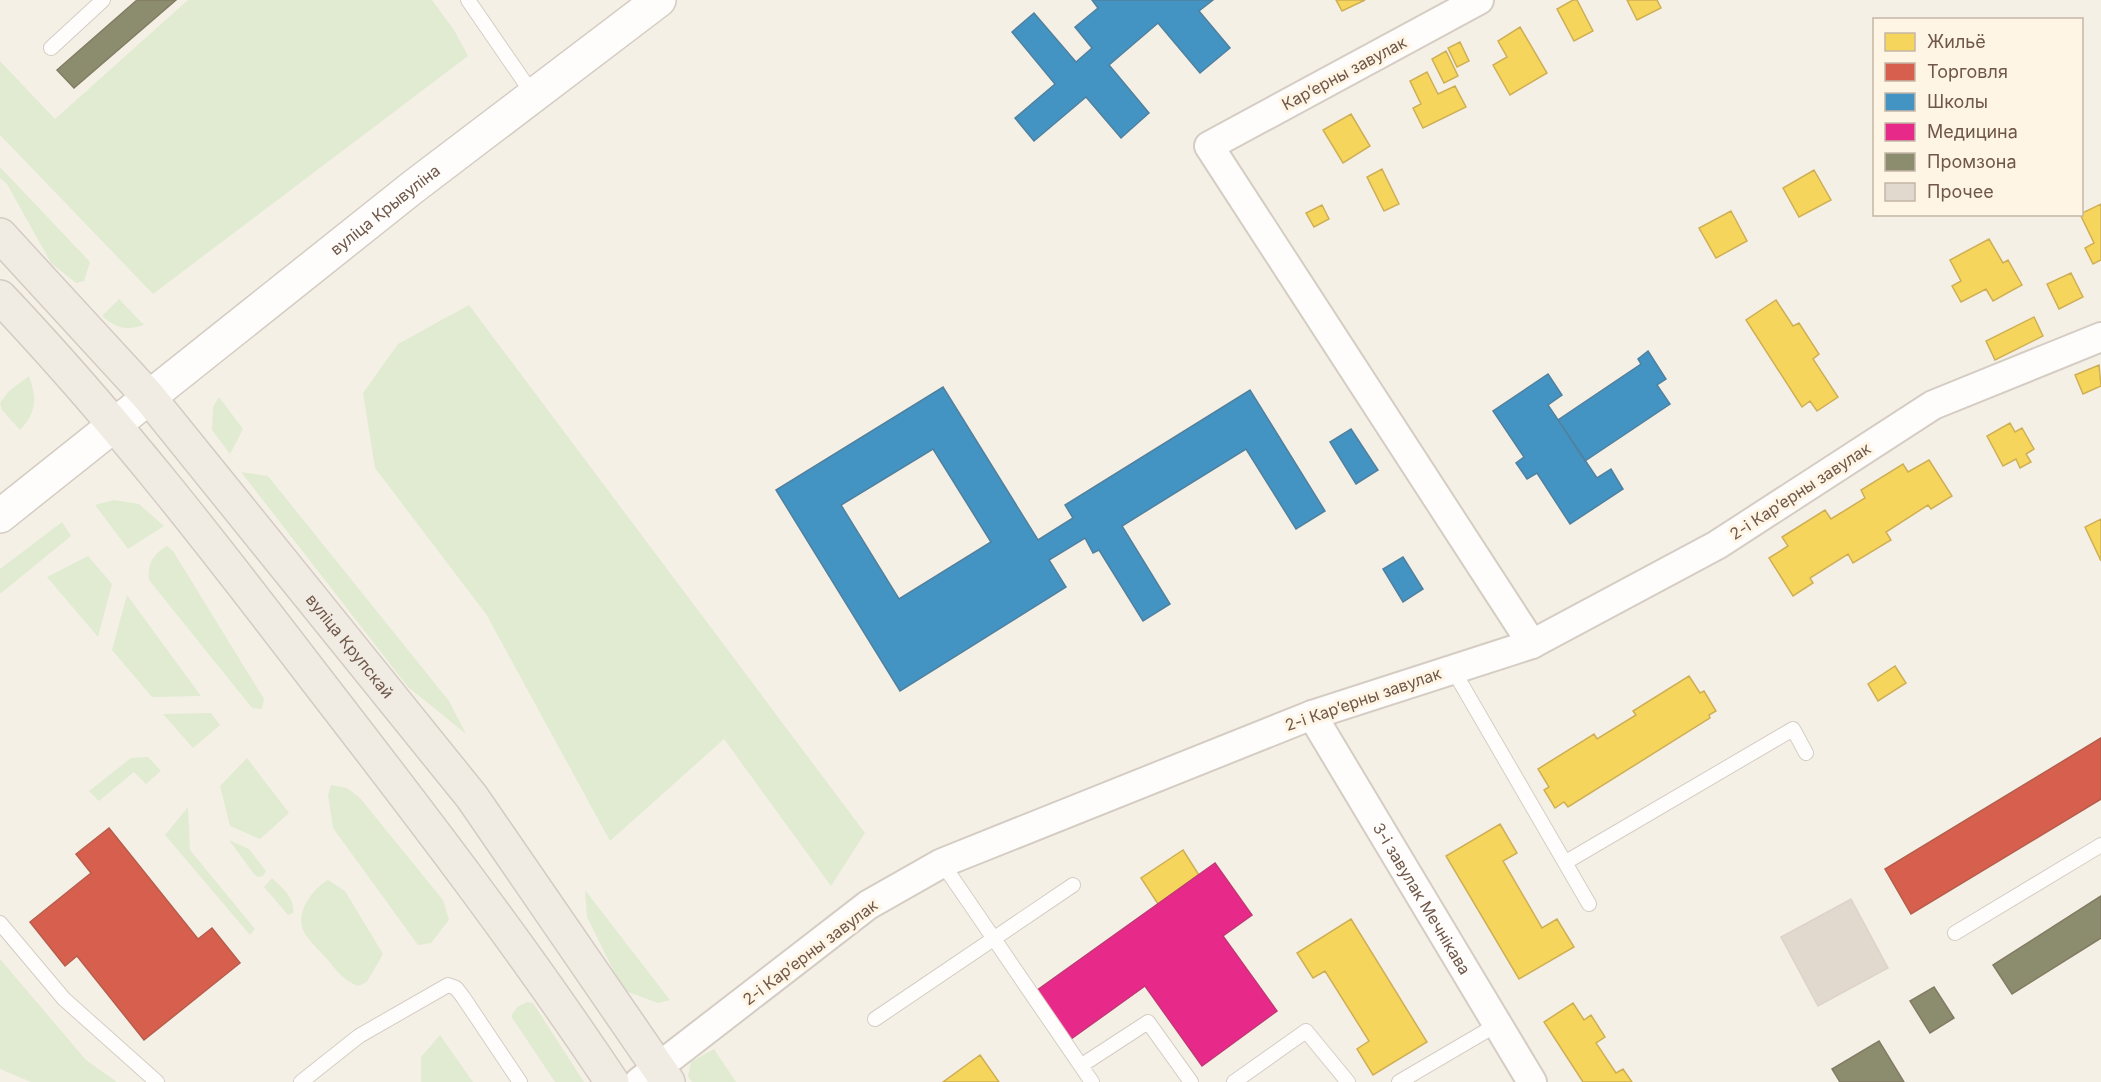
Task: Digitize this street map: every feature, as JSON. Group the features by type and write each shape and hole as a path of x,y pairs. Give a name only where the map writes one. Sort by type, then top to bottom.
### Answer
{"main road":[{"name":"вуліца Крывуліна","path":"0,516 114,422 149,397 532,93 659,0"},
{"name":"вуліца Крупскай","path":"0,235 149,397 472,797 656,1077"},
{"path":"0,297 114,422 186,510 456,860 542,978 612,1082"}],"street":[{"name":"Карʼерны завулак","path":"1479,0 1209,146 1532,644"},
{"name":"2-і Карʼерны завулак","path":"656,1077 868,905 942,863 1312,715 1532,644 1717,545 1933,405 2101,337"},
{"name":"3-і завулак Мечнікава","path":"1312,715 1532,1082"}],"lane":[{"path":"51,48 103,0"},
{"path":"468,0 532,93"},
{"path":"1452,668 1589,904"},
{"path":"1566,862 1793,729 1806,753"},
{"path":"1955,933 2101,845"},
{"path":"942,863 1092,1082"},
{"path":"875,1019 1073,885"},
{"path":"0,923 64,999 157,1082"},
{"path":"301,1082 359,1036 448,985 456,988 463,997 520,1082"},
{"path":"1082,1065 1148,1022 1191,1082"},
{"path":"1399,1082 1498,1024"},
{"path":"1234,1082 1306,1031 1348,1082"}],"green space":[{"path":"188,0 432,0 454,30 468,56 153,294 0,135 0,61 55,119"},
{"path":"0,167 90,262 84,281 76,283 51,263 7,184 0,178"},
{"path":"119,299 144,325 131,328 121,327 102,316"},
{"path":"469,305 865,833 831,886 724,739 610,841 486,614 375,468 363,393 398,344"},
{"path":"29,376 34,404 30,417 20,430 2,410 0,403 8,392"},
{"path":"219,397 243,429 230,454 212,430 213,407"},
{"path":"241,472 268,476 449,701 466,734 408,687"},
{"path":"114,500 139,504 164,526 128,549 95,505"},
{"path":"62,522 71,536 0,594 0,569"},
{"path":"167,546 173,551 264,699 262,709 252,708 149,580 152,560"},
{"path":"88,556 112,584 98,637 47,577"},
{"path":"127,595 201,696 152,697 112,650"},
{"path":"211,713 220,725 193,748 163,714"},
{"path":"148,757 161,771 146,784 134,772 99,801 89,791 131,758"},
{"path":"247,758 289,813 260,839 230,826 220,786"},
{"path":"331,785 347,788 360,798 443,900 449,920 431,943 418,945 333,828 328,795"},
{"path":"188,807 190,850 255,929 250,935 165,835"},
{"path":"229,840 249,849 266,871 263,876 258,877 254,874"},
{"path":"272,878 290,898 293,913 288,915 264,887"},
{"path":"328,880 345,891 383,954 367,982 358,986 337,971 307,937 302,927 301,919 306,903"},
{"path":"585,890 670,1000 658,1003 623,990 587,917"},
{"path":"0,959 86,1060 117,1082 31,1082 0,1069"},
{"path":"527,1002 533,1003 584,1082 555,1082 511,1016 517,1007"},
{"path":"440,1035 473,1082 421,1082 421,1057"},
{"path":"714,1049 736,1082 692,1082 688,1076 691,1062"}],"building: Жильё":[{"path":"1336,0 1365,0 1342,11"},
{"path":"1577,0 1593,31 1574,41 1557,9"},
{"path":"1627,0 1657,0 1661,8 1637,20"},
{"path":"1520,27 1547,73 1510,95 1493,65 1507,57 1498,41"},
{"path":"1460,42 1469,61 1457,67 1448,48"},
{"path":"1446,51 1458,76 1444,83 1432,59"},
{"path":"1427,72 1438,94 1455,86 1466,107 1423,128 1413,108 1421,104 1410,81"},
{"path":"1351,114 1370,146 1343,163 1323,130"},
{"path":"1382,169 1399,204 1384,211 1367,177"},
{"path":"1814,170 1831,200 1799,217 1783,188"},
{"path":"2101,204 2101,260 2093,264 2085,248 2094,243 2081,216 2083,213"},
{"path":"1322,205 1329,219 1314,227 1306,213"},
{"path":"1731,211 1747,241 1716,258 1699,228"},
{"path":"1989,239 2003,263 2008,260 2022,285 1993,301 1986,289 1961,302 1952,286 1961,281 1950,260"},
{"path":"2071,273 2083,297 2059,309 2047,284"},
{"path":"1776,300 1793,326 1799,323 1819,354 1813,359 1838,397 1817,411 1810,401 1802,407 1746,320"},
{"path":"2034,317 2043,336 1995,360 1986,341"},
{"path":"2099,365 2101,386 2083,394 2075,375"},
{"path":"2010,423 2015,432 2022,428 2034,449 2026,454 2031,462 2020,468 2016,459 2003,466 1987,436"},
{"path":"1929,460 1952,496 1931,509 1928,505 1886,532 1891,540 1853,563 1848,554 1810,578 1813,583 1793,596 1769,558 1788,546 1782,537 1825,510 1831,519 1865,498 1861,490 1903,464 1908,472"},
{"path":"2101,519 2101,561 2085,527"},
{"path":"1895,666 1906,683 1878,701 1868,684"},
{"path":"1689,676 1700,693 1704,691 1716,711 1709,715 1710,718 1568,807 1564,802 1555,808 1544,790 1549,787 1538,769 1594,734 1597,739 1636,715 1633,711"},
{"path":"1500,824 1517,853 1503,861 1542,928 1557,919 1574,947 1519,979 1446,856"},
{"path":"1183,850 1199,875 1158,904 1141,878"},
{"path":"1351,919 1427,1042 1373,1075 1357,1049 1369,1041 1325,971 1313,978 1297,953"},
{"path":"1573,1003 1584,1020 1591,1015 1605,1037 1596,1043 1616,1073 1623,1069 1632,1082 1583,1082 1544,1022"},
{"path":"980,1055 999,1082 943,1082"}],"building: Торговля":[{"path":"2101,738 2101,799 1911,914 1885,869"},
{"path":"109,828 198,939 212,928 240,963 144,1040 77,956 65,966 30,922 91,873 76,854"}],"building: Школы":[{"path":"1092,0 1213,0 1199,11 1230,48 1200,73 1158,23 1109,65 1149,113 1121,138 1086,97 1034,141 1015,118 1055,84 1012,32 1034,13 1076,62 1092,48 1075,27 1098,8"},
{"path":"1648,351 1666,379 1657,385 1670,404 1585,461 1558,420 1641,364 1638,359"},
{"path":"1548,374 1562,395 1548,405 1597,478 1611,469 1623,489 1570,524 1537,473 1527,479 1516,463 1524,457 1493,411"},
{"path":"943,387 1038,540 1073,518 1065,505 1250,390 1325,511 1296,529 1246,449 1122,526 1170,604 1143,621 1099,550 1093,553 1085,538 1049,560 1066,587 900,691 776,490","holes":["933,449 991,542 899,599 841,505"]},
{"path":"1351,429 1378,470 1356,484 1330,442"},
{"path":"1403,557 1423,589 1403,602 1383,569"}],"building: Медицина":[{"path":"1215,863 1252,915 1223,936 1277,1011 1202,1066 1145,986 1071,1039 1036,991"}],"building: Промзона":[{"path":"137,0 176,0 74,88 57,70"},
{"path":"2101,896 2101,938 2012,994 1993,965"},
{"path":"1934,987 1954,1018 1930,1033 1910,1001"},
{"path":"1879,1041 1904,1082 1840,1082 1832,1069"}],"building: Прочее":[{"path":"1851,899 1888,968 1818,1006 1781,937"}]}
